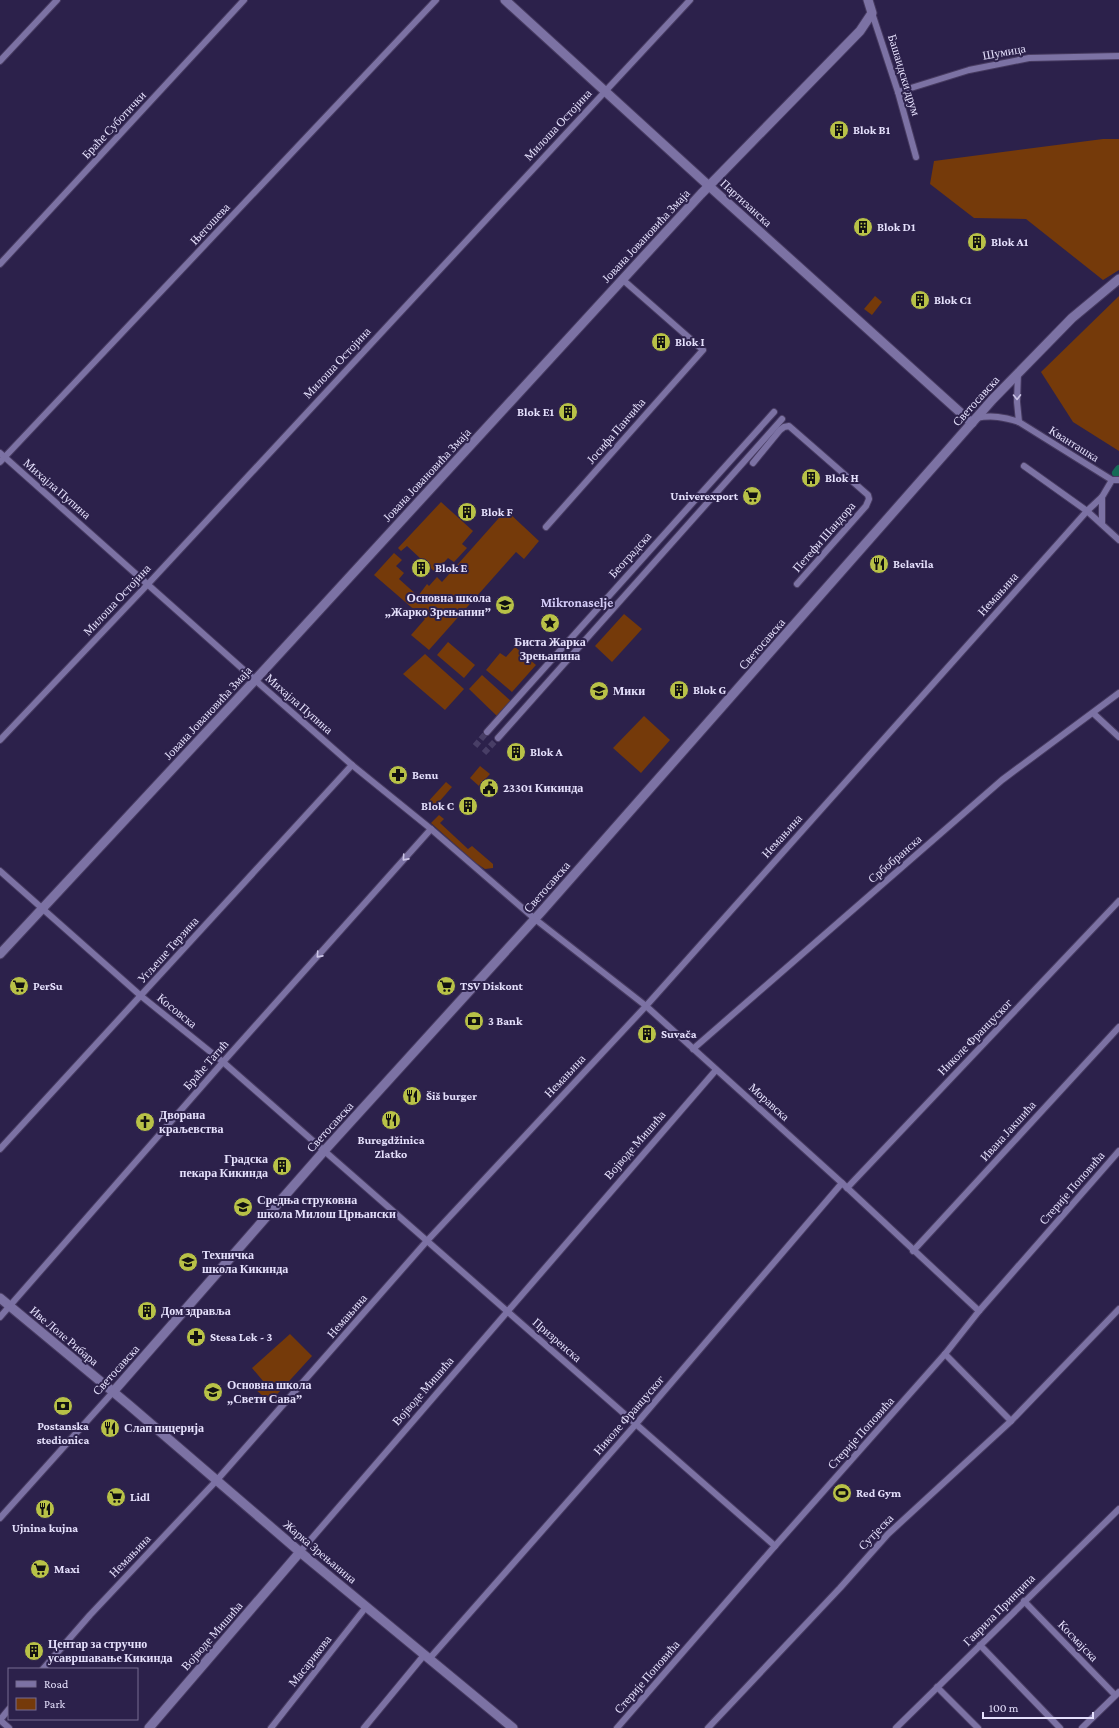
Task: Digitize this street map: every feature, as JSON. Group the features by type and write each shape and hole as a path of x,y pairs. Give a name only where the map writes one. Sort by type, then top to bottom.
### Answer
{"street":[{"path":"0,62 57,0"},
{"name":"Браће Суботички","path":"0,264 244,0"},
{"name":"Његошева","path":"0,462 2,455 436,0"},
{"name":"Партизанска","path":"505,0 709,186 974,420"},
{"name":"Милоша Остојина","path":"0,740 148,584 690,0"},
{"name":"Башаидски друм","path":"868,0 898,92 916,157"},
{"name":"Јована Јовановића Змаја","path":"0,954 255,680 622,279 709,186 860,30 872,13"},
{"name":"Шумица","path":"898,92 969,70 1029,58 1119,56"},
{"name":"Јосифа Панчића","path":"546,528 703,350 622,279"},
{"name":"Светосавска","path":"0,1518 113,1392 324,1151 535,920 974,420 1018,372 1072,318 1119,279"},
{"path":"1018,372 1017,402 1019,422"},
{"name":"Београдска","path":"487,732 774,412"},
{"name":"Кванташка","path":"974,420 991,415 1006,417 1019,422 1112,480"},
{"name":"Београдска","path":"498,738 782,420"},
{"name":"Петефи Шандора","path":"753,463 780,430 789,426 868,495 869,499 866,506 797,584"},
{"name":"Михајла Пупина","path":"2,455 255,680 352,764 431,829 535,920"},
{"path":"1024,466 1086,511 1119,540"},
{"path":"1112,480 1119,480"},
{"name":"Немањина","path":"44,1668 90,1615 217,1480 426,1242 646,1006 1086,511 1102,497 1112,480"},
{"path":"1102,497 1102,524"},
{"name":"Србобранска","path":"693,1050 1002,780 1119,693"},
{"path":"1093,713 1119,737"},
{"name":"Угљеше Терзина","path":"0,1149 352,764"},
{"name":"Браће Татић","path":"0,1317 223,1062 431,829"},
{"name":"Косовска","path":"0,871 41,909 141,996 223,1062 324,1151"},
{"name":"Николе Француског","path":"364,1728 636,1424 844,1186 1119,902"},
{"name":"Моравска","path":"535,920 646,1006 980,1311"},
{"name":"Ивана Јакшића","path":"913,1251 1119,1027"},
{"name":"Војводе Мишића","path":"149,1728 716,1070"},
{"name":"Призренска","path":"324,1151 426,1242 508,1311 775,1546"},
{"name":"Стерије Поповића","path":"617,1728 775,1546 945,1354 980,1311 1119,1151"},
{"name":"Иве Лоле Рибара","path":"0,1298 113,1392"},
{"name":"Сутјеска","path":"708,1728 840,1588 888,1534 1011,1421 1119,1309"},
{"path":"945,1354 1011,1421"},
{"name":"Жарка Зрењанина","path":"113,1392 300,1552 428,1656 512,1728"},
{"name":"Гаврила Принципа","path":"896,1728 1119,1509"},
{"name":"Космајска","path":"1024,1601 1117,1694"},
{"name":"Масарикова","path":"271,1728 366,1607"},
{"path":"980,1645 1060,1728"},
{"path":"938,1687 978,1728"},
{"path":"1082,1728 1117,1694"},
{"path":"8,1710 0,1720 9,1728"}],"green space":[{"path":"1103,139 1119,139 1119,270 1103,280 1026,219 974,218 930,184 934,161"},
{"path":"875,296 882,302 872,315 864,309"},
{"path":"1119,296 1119,451 1073,422 1041,372"},
{"path":"441,502 473,531 462,544 467,548 454,562 448,558 435,572 407,546 401,551 398,548"},
{"path":"506,510 539,541 524,559 516,552 429,650 411,635 425,619 374,575 394,553 402,560 396,566 404,573 399,579 418,596 427,584 429,586 437,577 442,582"},
{"path":"624,614 642,629 612,662 595,646"},
{"path":"448,642 475,665 464,678 437,655"},
{"path":"515,647 536,665 512,692 486,670 500,653 506,657"},
{"path":"425,654 464,689 445,710 403,674"},
{"path":"482,675 513,703 499,718 469,689"},
{"path":"644,716 670,740 641,773 613,748"},
{"path":"480,766 490,774 479,786 470,778"},
{"path":"446,782 452,787 432,810 426,804"},
{"path":"439,815 444,819 440,823 468,849 472,846 493,864 493,868 485,869 476,863 431,823"},
{"path":"290,1334 312,1356 270,1402 256,1390 263,1381 252,1368"}],"waterway":[{"path":"1116,473 1119,469"}],"tunnel":[{"path":"475,746 487,732"},
{"path":"484,753 498,738"}],"place":[{"name":"Blok B1","path":"839,130"},
{"name":"Blok D1","path":"863,227"},
{"name":"Blok A1","path":"977,242"},
{"name":"Blok C1","path":"920,300"},
{"name":"Blok I","path":"661,342"},
{"name":"Blok E1","path":"568,412"},
{"name":"Blok H","path":"811,478"},
{"name":"Univerexport","path":"752,496"},
{"name":"Blok F","path":"467,512"},
{"name":"Belavila","path":"879,564"},
{"name":"Blok E","path":"421,568"},
{"name":"Основна школа „Жарко Зрењанин”","path":"505,605"},
{"name":"Биста Жарка Зрењанина","path":"550,623"},
{"name":"Blok G","path":"679,690"},
{"name":"Мики","path":"599,691"},
{"name":"Blok A","path":"516,752"},
{"name":"Benu","path":"398,775"},
{"name":"23301 Кикинда","path":"489,788"},
{"name":"Blok C","path":"468,806"},
{"name":"PerSu","path":"19,986"},
{"name":"TSV Diskont","path":"446,986"},
{"name":"3 Bank","path":"474,1021"},
{"name":"Suvača","path":"647,1034"},
{"name":"Šiš burger","path":"412,1096"},
{"name":"Buregdžinica Zlatko","path":"391,1120"},
{"name":"Дворана краљевства","path":"145,1122"},
{"name":"Градска пекара Кикинда","path":"282,1166"},
{"name":"Средња струковна школа Милош Црњански","path":"243,1207"},
{"name":"Техничка школа Кикинда","path":"188,1262"},
{"name":"Дом здравља","path":"147,1311"},
{"name":"Stesa Lek - 3","path":"196,1337"},
{"name":"Основна школа „Свети Сава”","path":"213,1392"},
{"name":"Postanska stedionica","path":"63,1406"},
{"name":"Слап пицерија","path":"110,1428"},
{"name":"Red Gym","path":"842,1493"},
{"name":"Lidl","path":"116,1497"},
{"name":"Ujnina kujna","path":"45,1509"},
{"name":"Maxi","path":"40,1569"},
{"name":"Центар за стручно усавршавање Кикинда","path":"34,1651"}],"district":[{"name":"Mikronaselje","path":"577,602"}]}
